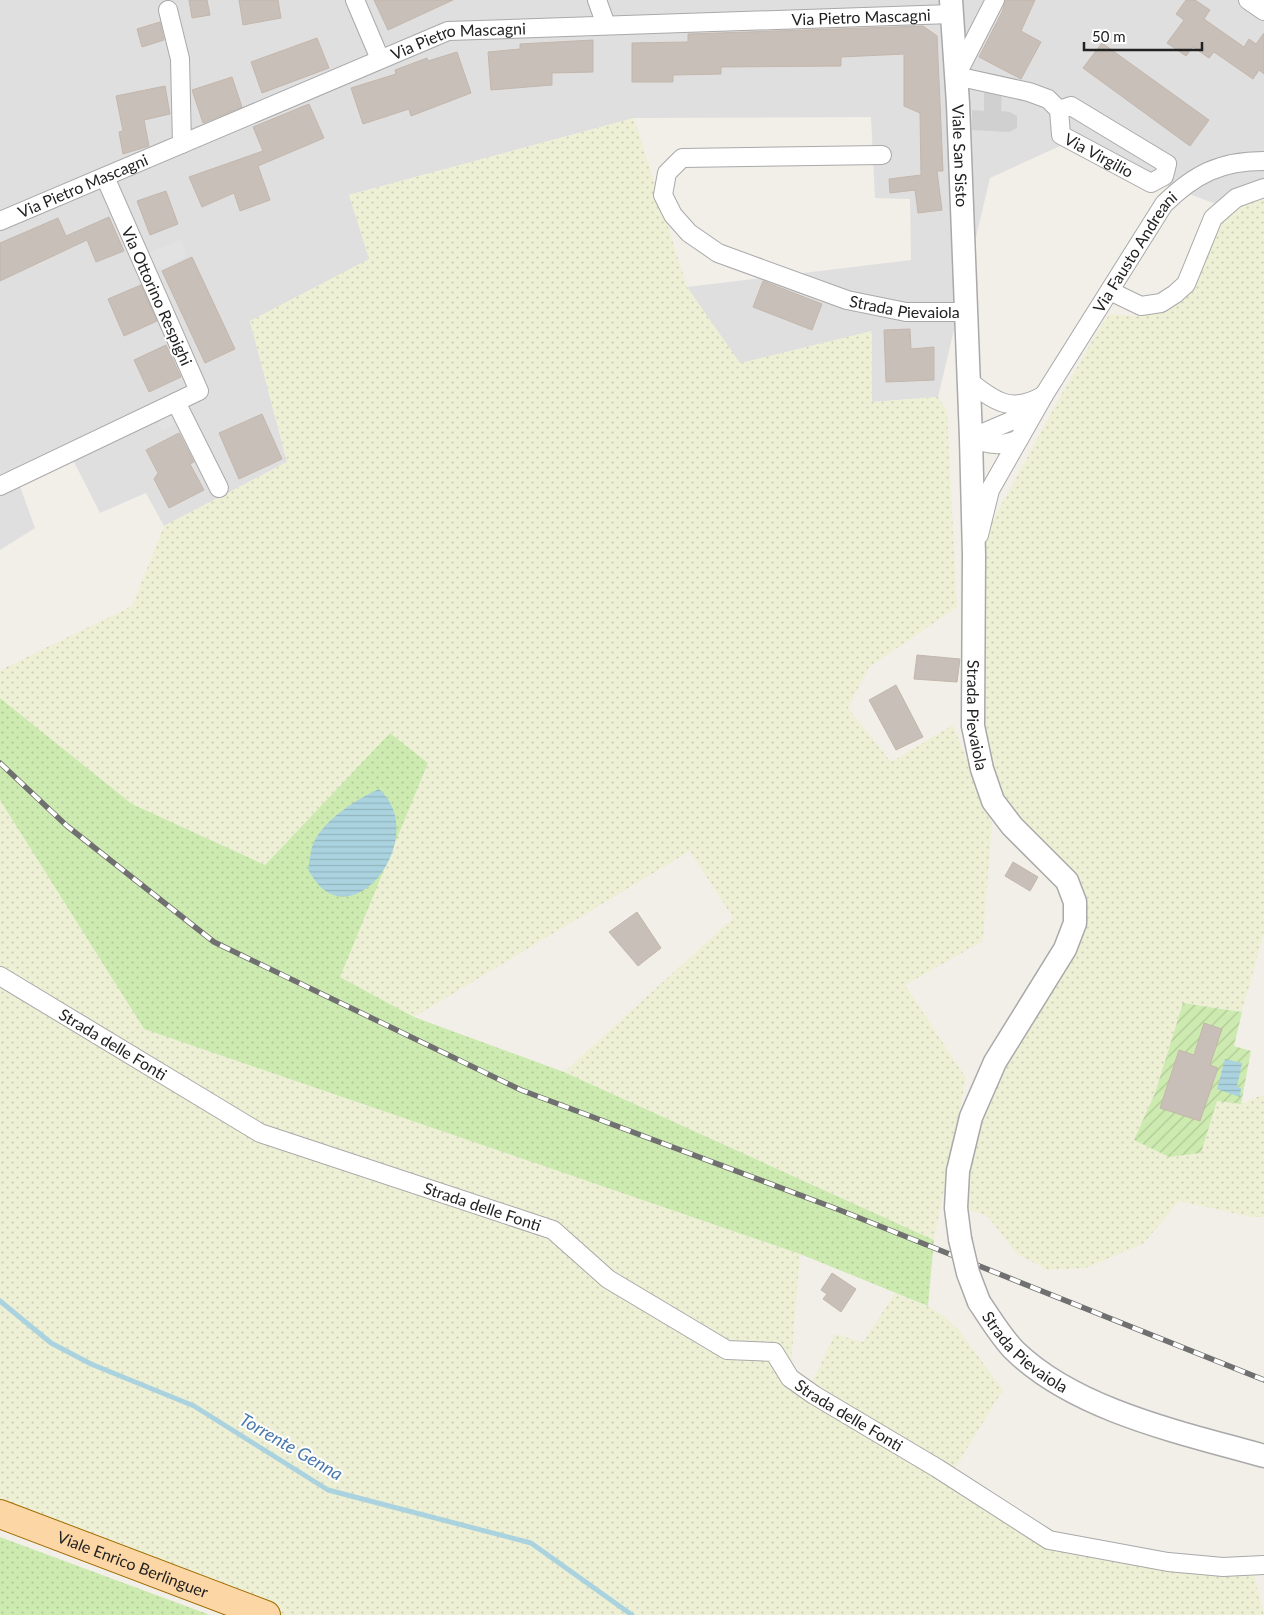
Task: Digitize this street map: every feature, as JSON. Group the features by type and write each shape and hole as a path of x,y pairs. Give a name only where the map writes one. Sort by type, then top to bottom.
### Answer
{"main road":[{"name":"Viale Enrico Berlinguer","path":"0,1514 266,1615"}],"street":[{"path":"355,0 380,59"},
{"path":"597,0 606,25"},
{"path":"956,76 995,0"},
{"path":"1248,0 1264,11"},
{"name":"Via Pietro Mascagni","path":"0,221 448,31 606,25 951,7"},
{"name":"Viale San Sisto","path":"951,7 956,76 966,312"},
{"path":"168,10 180,60 182,144"},
{"name":"Via Virgilio","path":"956,76 1029,92 1048,99 1059,110 1061,135 1151,183 1164,176 1167,164 1071,106 1059,110"},
{"name":"Strada Pievaiola","path":"882,155 682,158 667,173 663,195 674,216 690,233 718,252 847,300 906,312 966,312 974,555 973,726 982,769 993,801 1012,826 1067,881 1075,902 1075,923 1065,949 995,1062 971,1117 958,1171 956,1208 960,1239 968,1273 979,1302 1014,1350 1055,1383 1112,1410 1264,1456"},
{"name":"Via Fausto Andreani","path":"974,555 990,490 1044,395 1164,204 1184,184 1210,170 1245,161 1264,161"},
{"name":"Via Ottorino Respighi","path":"0,486 199,391 105,177"},
{"path":"1110,291 1141,306 1161,303 1175,294 1186,284 1213,218 1236,198 1264,188"},
{"path":"969,381 989,397 1003,403 1029,404"},
{"name":"Via Fausto Andreani","path":"971,438 1018,418 1029,404 1044,395"},
{"path":"176,402 218,488"},
{"path":"971,438 990,445 1007,444 1019,439"},
{"name":"Strada delle Fonti","path":"0,976 260,1133 553,1230 608,1280 727,1350 774,1352 790,1378 814,1395 937,1468 1049,1540 1168,1562 1223,1567 1258,1565"}],"shaded area":[{"path":"0,0 1264,0 1264,188 1224,207 1060,146 990,178 938,397 872,402 872,331 740,364 687,287 911,260 910,199 875,198 871,117 634,118 349,195 370,259 250,321 287,462 164,526 146,493 100,513 72,458 19,484 35,528 0,550"},
{"path":"984,90 1002,91 1001,111 1010,112 1017,116 1017,128 1009,132 972,130 972,110 984,111"},
{"path":"181,239 186,257 155,272 147,254"},
{"path":"173,408 181,422 162,431 155,417"}],"green space":[{"path":"634,118 687,287 740,363 872,331 872,402 938,397 947,411 957,607 869,667 848,708 891,762 953,725 992,823 983,941 905,985 966,1078 934,1240 564,1072 733,918 690,851 414,1017 339,977 428,763 390,733 265,865 132,804 0,698 0,670 132,606 164,526 287,462 250,321 369,259 349,195"},
{"path":"1264,188 1264,932 1242,1012 1183,1003 1155,1093 1134,1140 1217,1100 1241,1104 1264,1094 1264,1217 1252,1217 1179,1201 1144,1243 1086,1268 1047,1270 1017,1254 988,1217 977,1212 956,1208 958,1171 1075,902 982,769 974,555 1059,399 1100,327 1110,314 1136,316 1163,311 1224,207"},
{"path":"0,698 132,804 265,865 390,733 428,763 340,977 414,1017 564,1072 934,1240 928,1306 800,1254 144,1029 0,800"},
{"path":"0,800 144,1029 800,1254 790,1378 1049,1540 1252,1566 1264,1615 266,1615 0,1514"},
{"path":"1183,1003 1242,1012 1234,1046 1251,1051 1241,1104 1217,1101 1201,1153 1169,1157 1134,1140 1155,1093"},
{"path":"895,1293 928,1306 945,1317 959,1330 1003,1390 952,1473 810,1386 835,1334 863,1342"},
{"path":"0,1537 210,1615 0,1615"}],"water":[{"path":"379,789 393,809 396,833 391,856 379,877 362,891 344,897 325,890 308,869 314,842 326,825 342,811"},
{"path":"1225,1059 1242,1063 1237,1087 1241,1088 1240,1097 1217,1089"}],"building":[{"path":"189,0 207,0 210,15 192,18"},
{"path":"239,0 278,0 281,18 243,25"},
{"path":"374,0 453,0 388,30"},
{"path":"1006,0 1035,0 1021,31 1041,42 1021,79 979,57 1002,12"},
{"path":"1186,0 1195,0 1210,10 1204,19 1244,47 1249,39 1256,44 1264,33 1264,74 1259,70 1253,79 1214,52 1209,58 1193,47 1186,56 1167,43 1184,20 1176,14"},
{"path":"160,22 164,40 142,47 137,29"},
{"path":"923,26 937,36 943,171 937,171 942,210 918,213 915,190 890,193 889,179 921,175 920,113 904,106 904,54 841,57 841,66 721,67 721,74 673,75 673,82 632,82 632,43 688,42 688,34"},
{"path":"317,38 329,68 262,93 251,62"},
{"path":"593,40 593,72 552,73 552,85 491,90 488,52 520,49 520,44"},
{"path":"1102,43 1209,120 1190,146 1083,68"},
{"path":"457,52 471,93 411,116 409,109 363,124 351,88 396,74 395,70 427,58 428,61"},
{"path":"232,77 242,107 203,123 192,90"},
{"path":"165,86 170,114 144,120 149,146 123,154 119,132 123,131 116,96"},
{"path":"309,104 324,138 258,166 270,200 240,211 234,193 202,207 189,177 263,151 253,127"},
{"path":"166,191 178,224 150,235 137,201"},
{"path":"109,217 124,251 96,262 87,240 0,281 0,243 58,218 66,236"},
{"path":"192,257 235,349 205,363 162,271"},
{"path":"763,281 822,304 812,330 753,307"},
{"path":"141,285 157,321 124,336 108,299"},
{"path":"910,329 911,349 934,347 934,380 886,382 884,330"},
{"path":"166,345 181,377 149,392 134,360"},
{"path":"262,414 282,459 239,479 219,433"},
{"path":"179,433 194,462 190,464 204,490 169,508 154,479 158,473 146,450"},
{"path":"917,655 960,659 957,682 914,679"},
{"path":"896,685 923,737 896,750 869,700"},
{"path":"1013,862 1038,877 1030,891 1005,876"},
{"path":"637,912 661,948 638,966 609,932"},
{"path":"1204,1023 1222,1029 1210,1065 1218,1068 1200,1121 1160,1108 1179,1050 1194,1055"},
{"path":"832,1273 856,1289 841,1312 823,1299 827,1294 821,1290"}],"waterway":[{"name":"Torrente Genna","path":"0,1301 51,1343 91,1364 194,1406 328,1490 531,1543 632,1615"}],"railway":[{"path":"0,763 67,826 214,942 521,1090 837,1209 1264,1380"}]}
